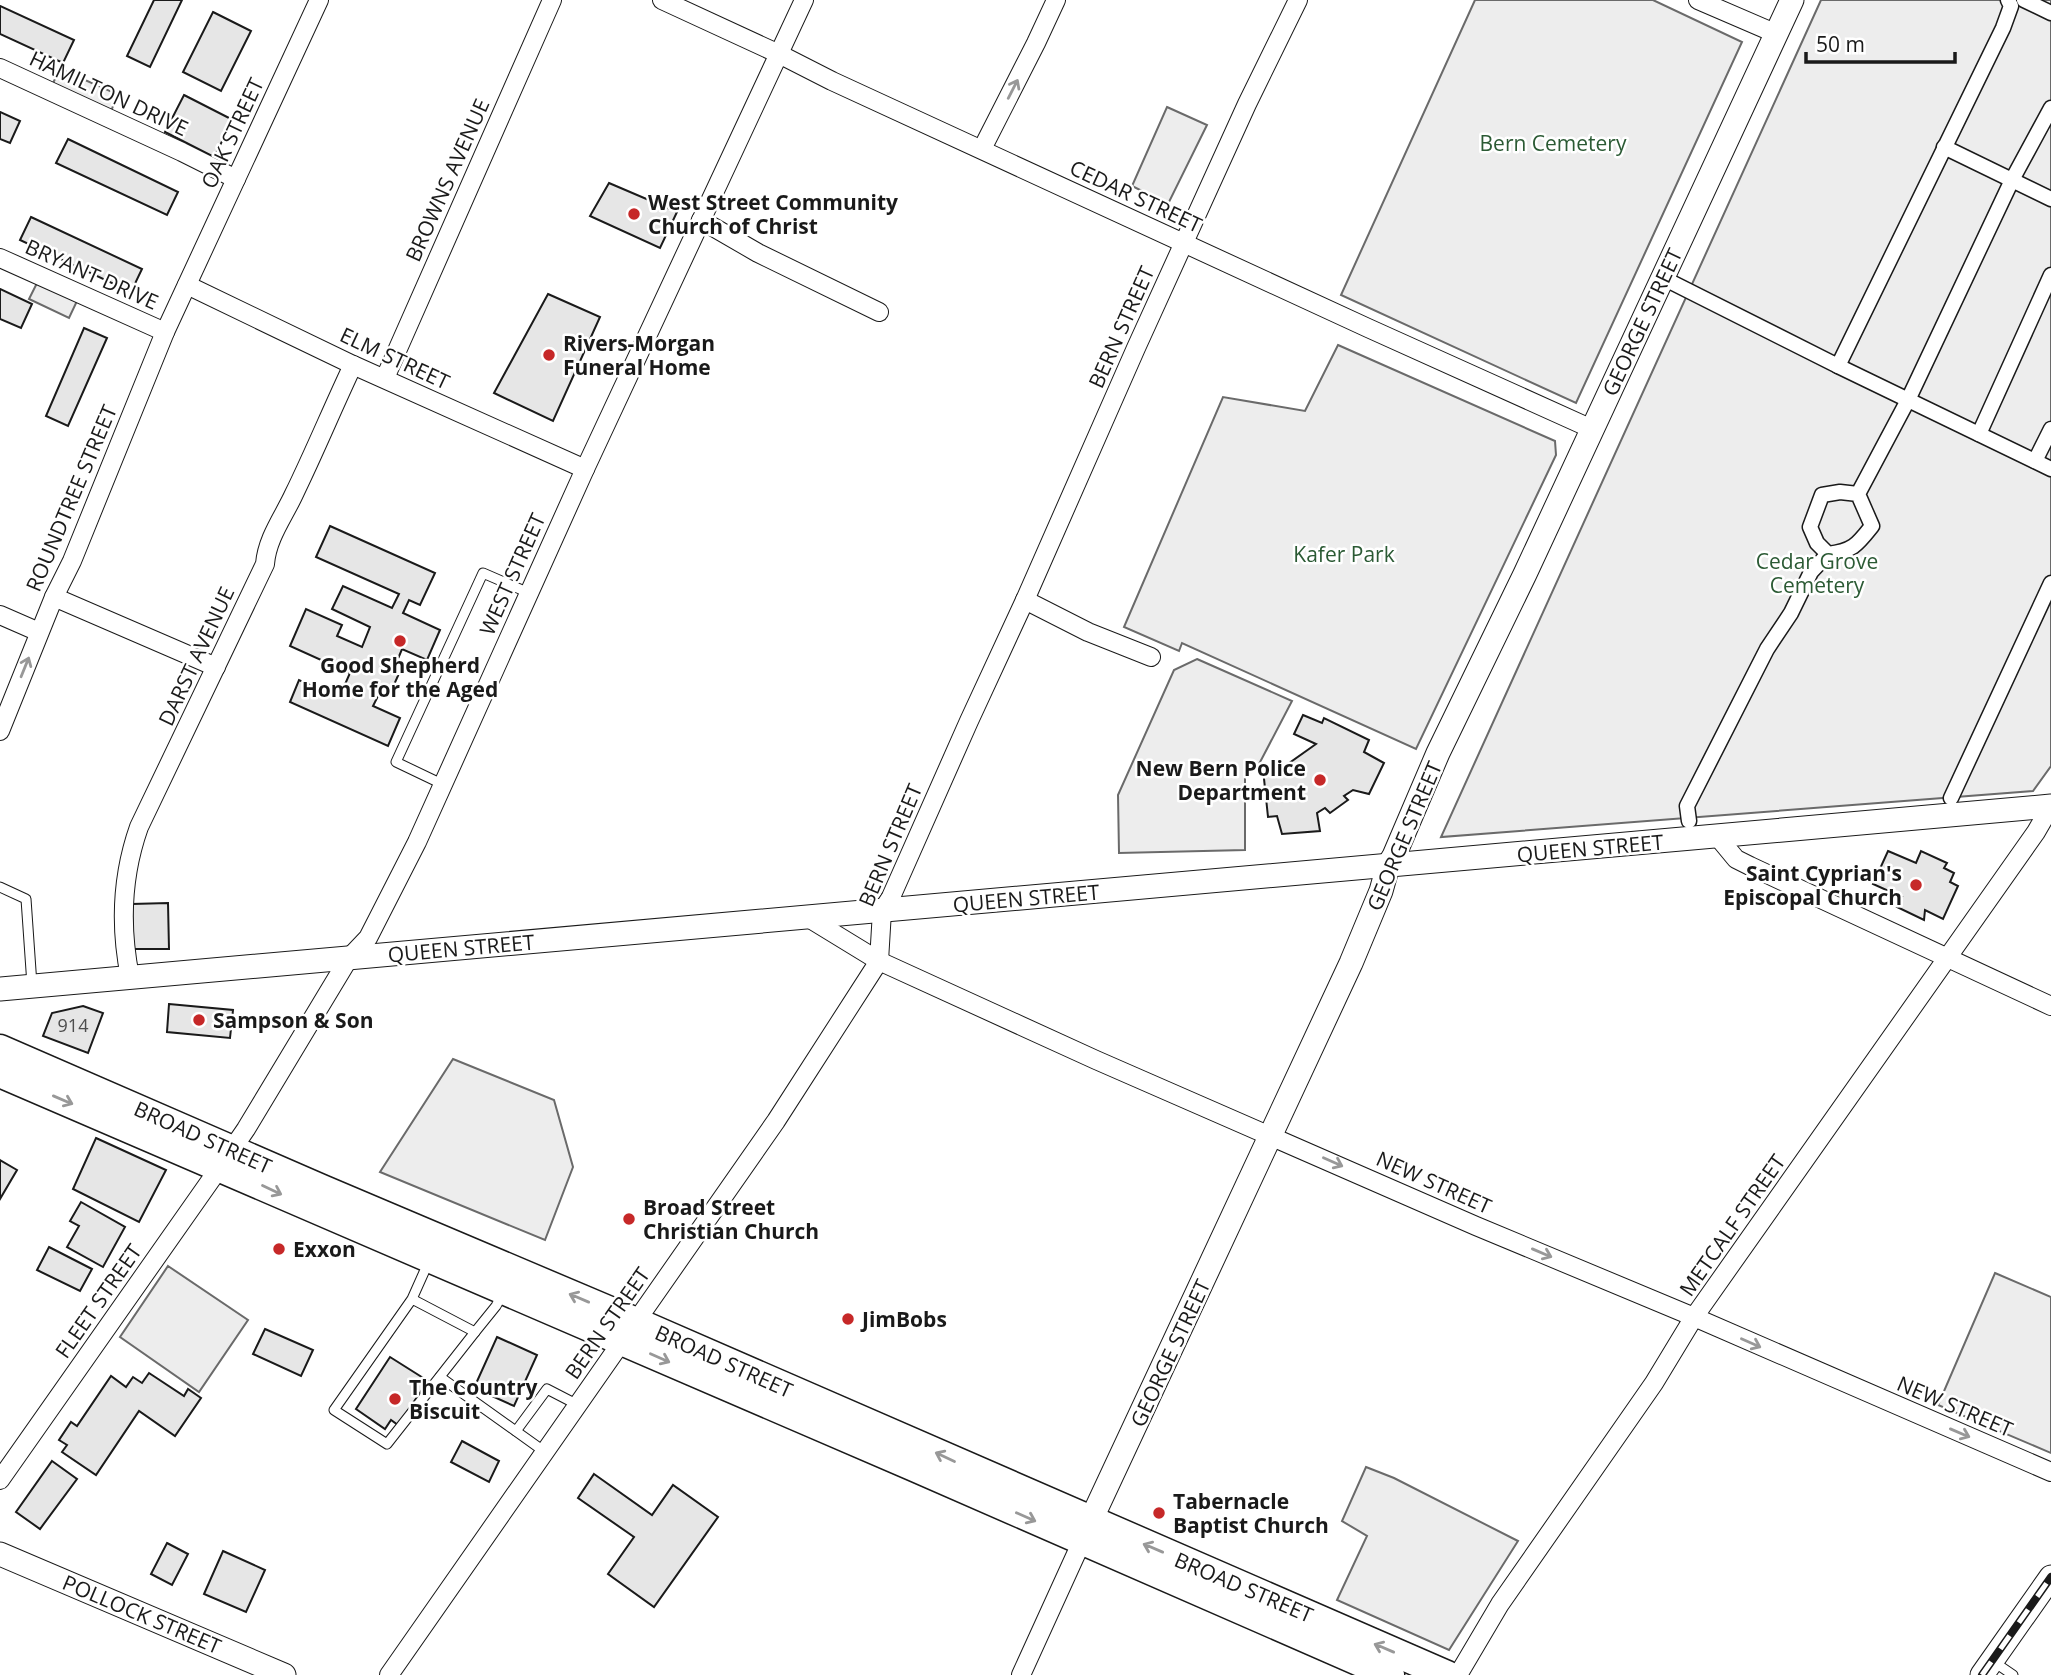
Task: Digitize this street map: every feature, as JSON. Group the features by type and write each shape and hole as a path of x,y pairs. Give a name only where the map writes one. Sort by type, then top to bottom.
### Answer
{"main road":[{"name":"BROAD STREET","path":"0,1049 430,1259 504,1291 629,1332"},
{"name":"BROAD STREET","path":"0,1073 226,1158 1086,1531 1447,1675"},
{"name":"BROAD STREET","path":"1086,1531 1390,1675"}],"street":[{"name":"OAK STREET","path":"187,285 319,0"},
{"name":"BROWNS AVENUE","path":"385,378 552,0"},
{"name":"CEDAR STREET","path":"662,0 832,81 1592,429"},
{"name":"WEST STREET","path":"226,1158 349,958 368,938 417,842 528,593 804,0"},
{"path":"982,149 1056,0"},
{"name":"BERN STREET","path":"389,1675 776,1121 879,961 882,911 891,897 1247,104 1298,0"},
{"path":"1698,0 1777,34"},
{"name":"GEORGE STREET","path":"1021,1675 1351,963 1381,891 1388,866 1438,753 1525,574 1792,0"},
{"path":"1838,366 2003,28 2011,6 2008,0"},
{"path":"2024,0 2051,13"},
{"name":"HAMILTON DRIVE","path":"0,68 236,179"},
{"path":"1858,494 1908,400 2012,180 2051,108"},
{"path":"1944,147 2051,199"},
{"path":"701,220 758,253 878,312"},
{"name":"BRYANT DRIVE","path":"0,258 165,332"},
{"path":"1979,434 2051,275"},
{"path":"1663,278 2051,469"},
{"name":"ELM STREET","path":"187,285 354,365 585,469"},
{"name":"ROUNDTREE STREET","path":"0,731 39,632 72,561 165,332 187,285"},
{"name":"DARST AVENUE","path":"130,978 125,882 139,827 265,564 266,552 274,533 295,494 354,365"},
{"path":"2035,461 2051,429"},
{"path":"1828,554 1817,543 1810,527 1822,495 1840,492 1858,494"},
{"path":"1689,821 1687,806 1767,649 1791,613 1811,572 1828,554 1845,552 1856,545 1872,526 1858,494"},
{"path":"1951,798 2051,583"},
{"path":"54,597 216,667"},
{"path":"1025,600 1088,632 1151,657"},
{"path":"0,615 39,632"},
{"name":"QUEEN STREET","path":"0,989 2051,806"},
{"name":"METCALF STREET","path":"1458,1675 1500,1604 1654,1383 1694,1317 2036,832 2051,806"},
{"path":"1717,836 1736,859 1797,890 2051,1006"},
{"name":"NEW STREET","path":"807,917 879,961 1096,1060 2051,1472"},
{"name":"FLEET STREET","path":"0,1480 226,1158"},
{"name":"POLLOCK STREET","path":"0,1554 284,1675"},
{"path":"1987,1668 2051,1577"}],"lane":[{"path":"442,784 396,762 483,573 528,593"},
{"path":"0,887 26,899 32,986"},
{"path":"430,1259 412,1299 334,1410 387,1444 496,1307 504,1291"},
{"path":"412,1299 475,1332"},
{"path":"440,1377 545,1452"},
{"path":"516,1431 547,1389 578,1405"},
{"path":"1987,1668 2013,1675"}],"shaded area":[{"name":"Bern Cemetery","path":"1475,0 1653,0 1742,42 1576,403 1341,295"},
{"name":"Cedar Grove Cemetery","path":"1821,0 2051,0 2051,766 2033,791 1441,837"},
{"path":"60,69 117,94 111,112 52,85"},
{"path":"1167,107 1207,125 1168,204 1132,186"},
{"path":"37,283 77,301 69,318 29,299"},
{"name":"Kafer Park","path":"1338,345 1555,441 1556,455 1416,749 1182,643 1179,651 1124,627 1223,397 1305,411"},
{"path":"1197,659 1292,701 1258,766 1245,777 1245,850 1119,853 1118,795 1174,670"},
{"path":"453,1059 554,1100 573,1167 545,1240 380,1172"},
{"path":"168,1266 248,1320 199,1392 120,1337"},
{"path":"1995,1273 2051,1297 2051,1453 1938,1405"},
{"path":"1366,1467 1394,1478 1518,1541 1449,1650 1337,1600 1367,1536 1342,1521"}],"building":[{"path":"154,0 182,0 150,67 127,56"},
{"path":"0,6 74,40 63,63 0,34"},
{"path":"213,12 251,31 221,91 183,72"},
{"path":"184,95 233,120 214,157 165,132"},
{"path":"0,112 20,121 10,143 0,139"},
{"path":"68,139 178,192 167,215 56,163"},
{"name":"West Street Community Church of Christ","path":"609,183 677,212 660,248 590,216"},
{"path":"31,217 142,269 131,292 20,240"},
{"path":"0,289 32,304 21,328 0,319"},
{"name":"Rivers-Morgan Funeral Home","path":"548,294 600,317 553,421 494,393"},
{"path":"84,328 107,338 68,426 46,416"},
{"name":"Good Shepherd Home for the Aged","path":"330,526 435,573 420,605 409,600 403,613 440,630 427,660 402,649 395,666 401,669 389,696 380,692 373,706 400,718 388,746 290,702 299,680 339,698 350,673 290,646 306,609 342,625 337,636 362,647 370,627 332,609 343,586 392,608 399,594 316,557"},
{"name":"New Bern Police Department","path":"1303,715 1322,723 1324,718 1369,740 1364,752 1384,763 1369,794 1353,790 1344,796 1348,800 1330,813 1325,808 1317,813 1320,831 1282,834 1277,816 1268,817 1263,769 1285,766 1316,744 1294,734"},
{"name":"Saint Cyprian's Episcopal Church","path":"1888,851 1916,863 1921,851 1947,863 1944,868 1954,873 1950,882 1958,886 1943,919 1925,910 1924,920 1897,907 1902,897 1873,884"},
{"path":"168,903 169,949 133,949 132,904"},
{"path":"169,1004 233,1010 230,1038 167,1032"},
{"path":"83,1006 103,1013 88,1053 43,1036 52,1013"},
{"path":"96,1138 166,1170 139,1222 73,1189"},
{"path":"0,1160 17,1170 0,1199"},
{"path":"81,1202 125,1227 103,1267 67,1247 79,1226 70,1221"},
{"path":"49,1247 92,1269 80,1291 37,1270"},
{"path":"265,1329 313,1350 301,1376 253,1354"},
{"path":"497,1337 537,1355 514,1406 474,1388"},
{"path":"390,1357 428,1381 398,1425 391,1420 385,1429 356,1409"},
{"path":"149,1373 184,1396 188,1389 201,1398 175,1436 139,1411 96,1475 62,1452 67,1445 59,1440 71,1422 77,1426 111,1376 126,1387 133,1377 142,1383"},
{"path":"462,1441 499,1461 489,1482 451,1462"},
{"path":"52,1461 77,1479 40,1529 16,1512"},
{"path":"594,1474 652,1515 673,1485 718,1517 654,1607 608,1574 634,1537 578,1498"},
{"path":"167,1543 188,1554 172,1585 151,1574"},
{"path":"223,1551 265,1570 246,1612 204,1594"}],"railway":[{"path":"1982,1675 2051,1577"}],"place":[{"name":"West Street Community Church of Christ","path":"634,214"},
{"name":"Rivers-Morgan Funeral Home","path":"549,355"},
{"name":"Good Shepherd Home for the Aged","path":"400,641"},
{"name":"New Bern Police Department","path":"1320,780"},
{"name":"Saint Cyprian's Episcopal Church","path":"1916,885"},
{"name":"Sampson & Son","path":"199,1020"},
{"name":"Broad Street Christian Church","path":"629,1219"},
{"name":"Exxon","path":"279,1249"},
{"name":"JimBobs","path":"848,1319"},
{"name":"The Country Biscuit","path":"395,1399"},
{"name":"Tabernacle Baptist Church","path":"1159,1513"}]}
